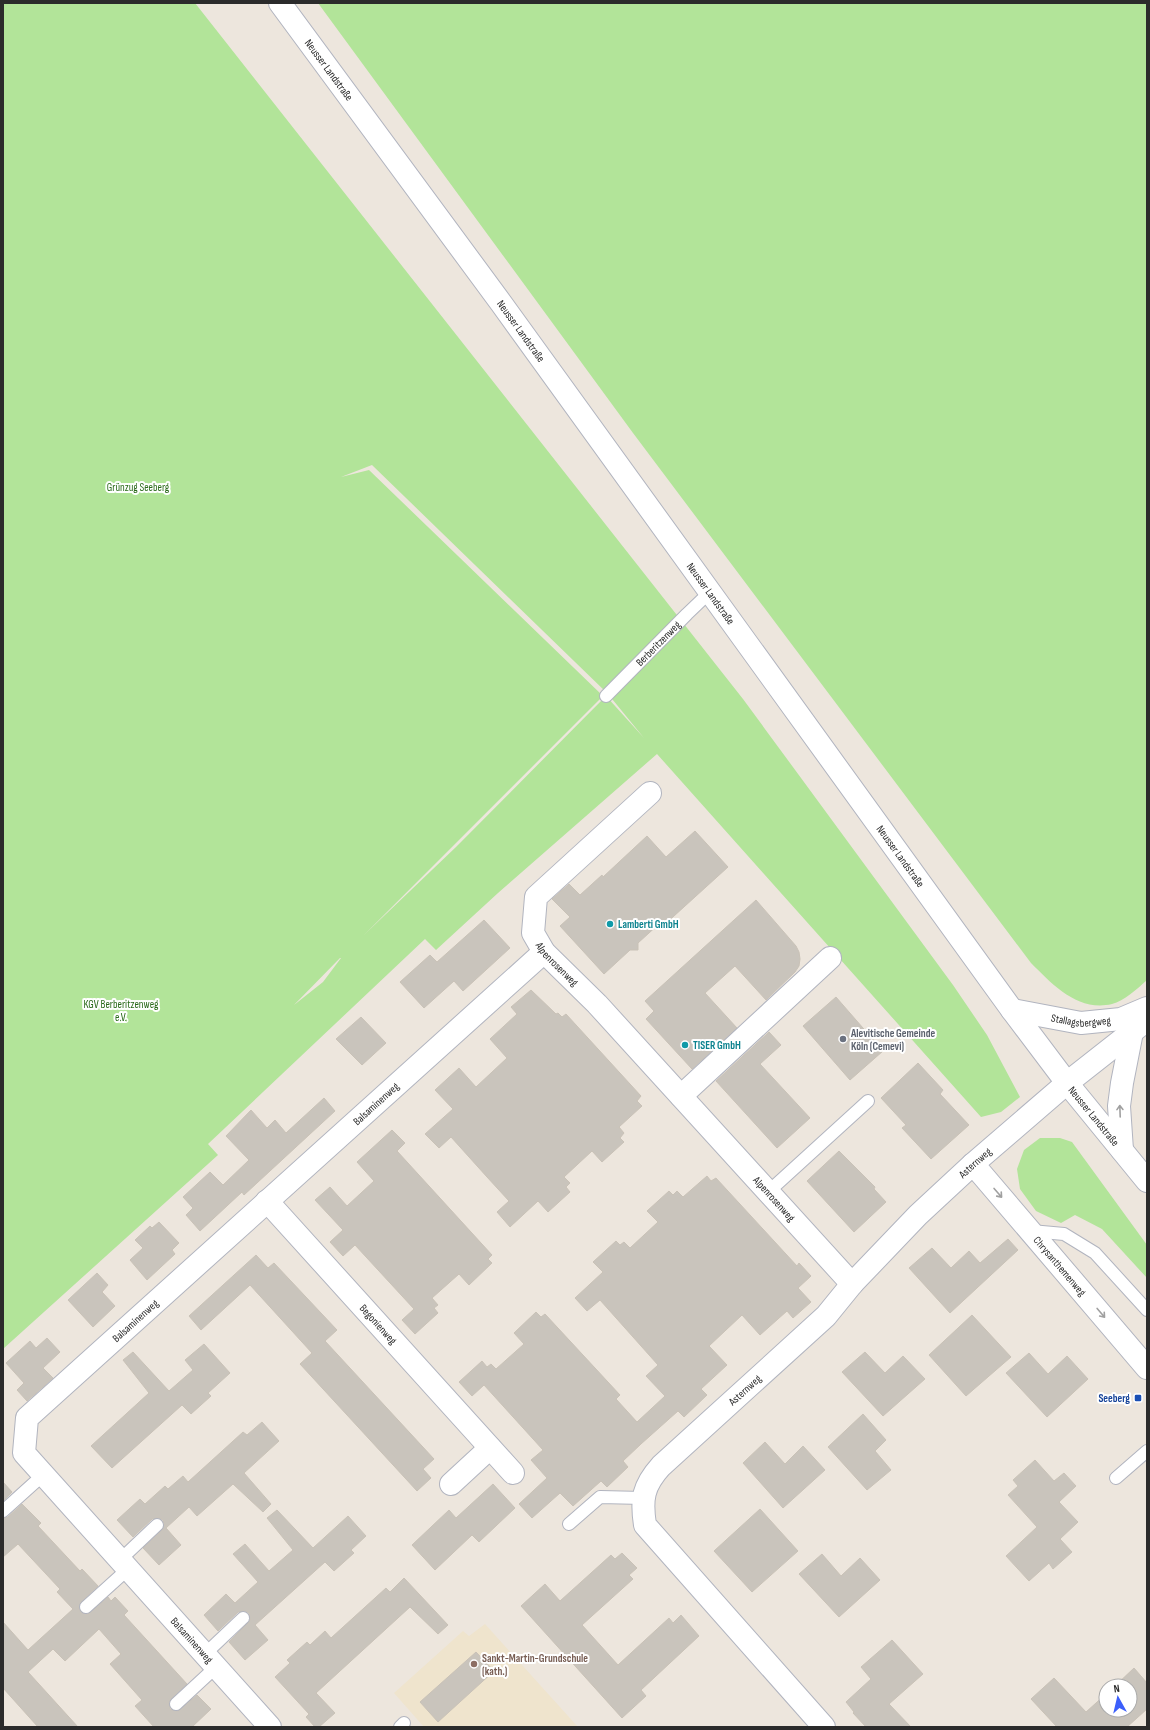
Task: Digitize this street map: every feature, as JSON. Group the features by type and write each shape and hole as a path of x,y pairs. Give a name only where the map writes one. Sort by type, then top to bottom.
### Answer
{"street":[{"name":"Neusser Landstraße","path":"280,3 710,592 1012,1010 1067,1082 1147,1181"},
{"name":"Alpenrosenweg","path":"650,794 536,897 533,933 544,952 597,1004 767,1193 852,1284"},
{"name":"Balsaminenweg","path":"270,1727 24,1452 27,1418 544,952"},
{"path":"681,1096 830,958"},
{"name":"Stallagsbergweg","path":"1012,1010 1081,1023 1121,1019 1147,1008"},
{"path":"1067,1082 1139,1026"},
{"path":"1122,1150 1119,1106 1122,1083 1139,1026"},
{"name":"Asternweg","path":"824,1727 645,1525 642,1509 643,1498 651,1478 661,1466 826,1316 852,1284 918,1215 973,1164 1067,1082"},
{"name":"Chrysanthemenweg","path":"973,1164 1147,1368"},
{"name":"Begonienweg","path":"267,1201 513,1473"},
{"path":"451,1484 490,1448"}],"lane":[{"name":"Berberitzenweg","path":"606,696 710,592"},
{"path":"767,1193 868,1101"},
{"path":"1031,1231 1064,1234 1095,1253 1147,1310"},
{"path":"1116,1478 1147,1451"},
{"path":"3,1511 43,1475"},
{"path":"569,1524 600,1498 643,1498"},
{"path":"86,1607 157,1525"},
{"path":"176,1704 243,1618"}],"shaded area":[{"name":"Sankt-Martin-Grundschule (kath.)","path":"485,1624 578,1727 424,1727 394,1693 463,1631 469,1636"}],"green space":[{"path":"3,3 195,3 743,699 953,985 987,1035 1020,1097 1001,1112 981,1117 657,754 498,893 436,950 425,939 208,1144 218,1155 3,1349","holes":["372,465 608,694 644,738 606,696 456,847 364,935 603,696 369,470 341,477","340,958 323,982 294,1005"]},
{"path":"318,3 1147,3 1147,980 1135,991 1112,1004 1088,1004 1067,995 1057,988 1031,963 633,433"},
{"path":"1040,1138 1060,1138 1072,1142 1147,1245 1147,1278 1102,1229 1075,1215 1061,1223 1036,1211 1020,1189 1017,1169 1024,1150"}],"building":[{"path":"695,831 728,867 663,926 660,923 638,943 638,950 630,950 604,974 560,926 570,917 552,899 569,884 580,895 602,875 603,877 647,836 666,857"},
{"path":"756,900 796,946 799,952 799,966 795,972 766,1000 735,966 705,993 737,1028 692,1069 646,1019 654,1011 645,1001"},
{"path":"484,920 510,948 463,991 454,981 424,1008 400,982 430,955 437,962"},
{"path":"531,990 556,1014 558,1013 562,1017 566,1014 641,1096 637,1101 642,1106 619,1127 624,1133 620,1138 624,1142 602,1162 592,1151 564,1177 570,1183 566,1187 570,1192 548,1212 538,1201 510,1227 497,1212 509,1201 451,1137 439,1148 425,1134 453,1109 435,1090 459,1068 476,1087 507,1058 490,1039 517,1014 511,1007"},
{"name":"Alevitische Gemeinde Köln (Cemevi)","path":"836,997 883,1051 850,1080 803,1026"},
{"path":"361,1017 386,1043 362,1065 336,1039"},
{"path":"769,1032 781,1045 760,1064 810,1118 777,1148 716,1081"},
{"path":"918,1063 943,1090 940,1094 969,1125 931,1159 902,1128 906,1125 881,1098"},
{"path":"324,1098 335,1111 244,1195 242,1192 200,1231 186,1215 193,1208 183,1197 210,1172 223,1185 249,1160 226,1136 251,1110 267,1128 275,1120 286,1133"},
{"path":"392,1130 405,1143 397,1151 492,1255 488,1259 492,1263 469,1285 459,1274 432,1298 438,1305 434,1308 438,1313 415,1334 402,1320 414,1309 355,1245 343,1256 330,1242 343,1230 315,1200 330,1187 347,1206 374,1181 357,1162"},
{"path":"839,1151 875,1187 874,1189 886,1202 854,1232 807,1181"},
{"path":"707,1176 711,1181 716,1178 797,1266 799,1263 811,1276 798,1288 811,1302 793,1318 787,1311 760,1335 742,1315 709,1346 727,1365 701,1389 707,1395 684,1417 678,1411 641,1444 623,1461 628,1467 607,1487 601,1481 573,1506 560,1493 532,1518 519,1504 547,1478 531,1460 543,1450 484,1385 472,1396 459,1382 482,1361 487,1367 491,1364 496,1369 524,1344 514,1333 536,1312 541,1317 545,1314 620,1395 616,1399 637,1422 665,1396 646,1376 658,1365 600,1300 587,1311 575,1298 603,1272 593,1262 616,1241 620,1245 624,1242 630,1248 658,1222 647,1211 669,1191 673,1195 677,1191 683,1197"},
{"path":"159,1222 179,1243 172,1250 175,1254 147,1280 130,1260 143,1248 135,1240 150,1226 152,1228"},
{"path":"1008,1239 1018,1250 950,1313 909,1268 932,1248 951,1268 969,1251 980,1263"},
{"path":"256,1255 268,1268 274,1263 337,1330 325,1341 434,1459 423,1469 431,1478 417,1491 300,1364 312,1353 250,1285 201,1330 189,1316"},
{"path":"97,1273 108,1285 102,1292 115,1306 93,1327 68,1300"},
{"path":"972,1315 1011,1357 966,1396 929,1355"},
{"path":"47,1338 60,1352 43,1368 53,1378 27,1401 17,1390 24,1383 6,1363 30,1341 36,1348"},
{"path":"204,1344 230,1373 208,1393 211,1396 191,1414 182,1405 112,1468 91,1446 149,1393 123,1360 133,1352 169,1391 193,1370 185,1360"},
{"path":"865,1352 885,1373 903,1356 925,1379 883,1416 842,1372"},
{"path":"1029,1353 1048,1374 1067,1356 1088,1379 1047,1417 1006,1373"},
{"path":"863,1414 886,1440 875,1451 891,1470 867,1490 828,1447"},
{"path":"262,1422 279,1441 244,1473 271,1504 263,1512 233,1484 197,1516 189,1507 166,1528 181,1545 159,1565 143,1548 162,1530 164,1524 163,1520 159,1518 152,1519 133,1537 117,1520 140,1499 145,1504 165,1486 168,1489 183,1476 188,1482 243,1432 247,1435"},
{"path":"765,1442 785,1464 803,1446 825,1470 783,1508 743,1463"},
{"path":"1035,1460 1054,1481 1064,1473 1076,1486 1059,1502 1078,1522 1060,1539 1072,1552 1053,1569 1049,1563 1029,1581 1006,1556 1037,1527 1008,1495 1018,1486 1013,1480"},
{"path":"3,1482 12,1492 3,1501"},
{"path":"493,1484 515,1508 479,1542 472,1535 435,1570 412,1545 449,1510 456,1518"},
{"path":"22,1504 41,1523 38,1526 80,1571 82,1569 98,1586 81,1602 79,1608 81,1612 88,1614 108,1597 111,1601 115,1597 128,1611 124,1615 187,1684 171,1699 169,1702 170,1709 178,1711 197,1695 211,1709 192,1727 154,1727 135,1706 142,1700 110,1664 121,1654 99,1629 65,1661 53,1649 28,1672 78,1727 38,1727 3,1688 3,1622 28,1650 73,1609 57,1592 60,1589 18,1544 3,1557 3,1518 8,1517"},
{"path":"760,1509 798,1551 752,1592 714,1551"},
{"path":"277,1510 313,1548 348,1516 366,1536 351,1550 354,1553 334,1571 325,1562 255,1625 268,1640 245,1660 229,1642 248,1623 250,1620 249,1613 245,1611 238,1612 218,1631 204,1615 226,1594 235,1603 258,1582 233,1554 245,1544 269,1571 293,1550 267,1518"},
{"path":"622,1553 637,1568 629,1575 633,1579 582,1625 618,1665 669,1618 673,1623 681,1615 699,1636 641,1690 646,1696 622,1718 521,1606 545,1584 560,1601 611,1555 615,1559"},
{"path":"822,1554 841,1576 860,1558 880,1580 839,1617 799,1574"},
{"path":"404,1578 448,1625 438,1634 410,1607 316,1693 335,1713 319,1727 315,1727 306,1717 309,1714 275,1677 290,1663 287,1660 307,1642 310,1645 325,1631 331,1638 386,1588 390,1592"},
{"path":"892,1640 923,1674 889,1704 911,1727 866,1727 853,1713 854,1712 846,1702 871,1679 861,1667"},
{"path":"476,1652 494,1671 438,1722 420,1702"},
{"path":"1134,1668 1147,1683 1147,1709 1138,1717 1138,1678 1123,1678"},
{"path":"1054,1678 1086,1712 1098,1701 1098,1718 1137,1718 1127,1727 1057,1727 1031,1699"}],"place":[{"name":"Lamberti GmbH","path":"610,924"},
{"name":"Alevitische Gemeinde Köln (Cemevi)","path":"843,1039"},
{"name":"TISER GmbH","path":"685,1045"},
{"name":"Seeberg","path":"1138,1398"},
{"name":"Sankt-Martin-Grundschule (kath.)","path":"474,1664"}],"park label":[{"name":"Grünzug Seeberg","path":"138,487"},
{"name":"KGV Berberitzenweg e.V.","path":"121,1010"}]}
